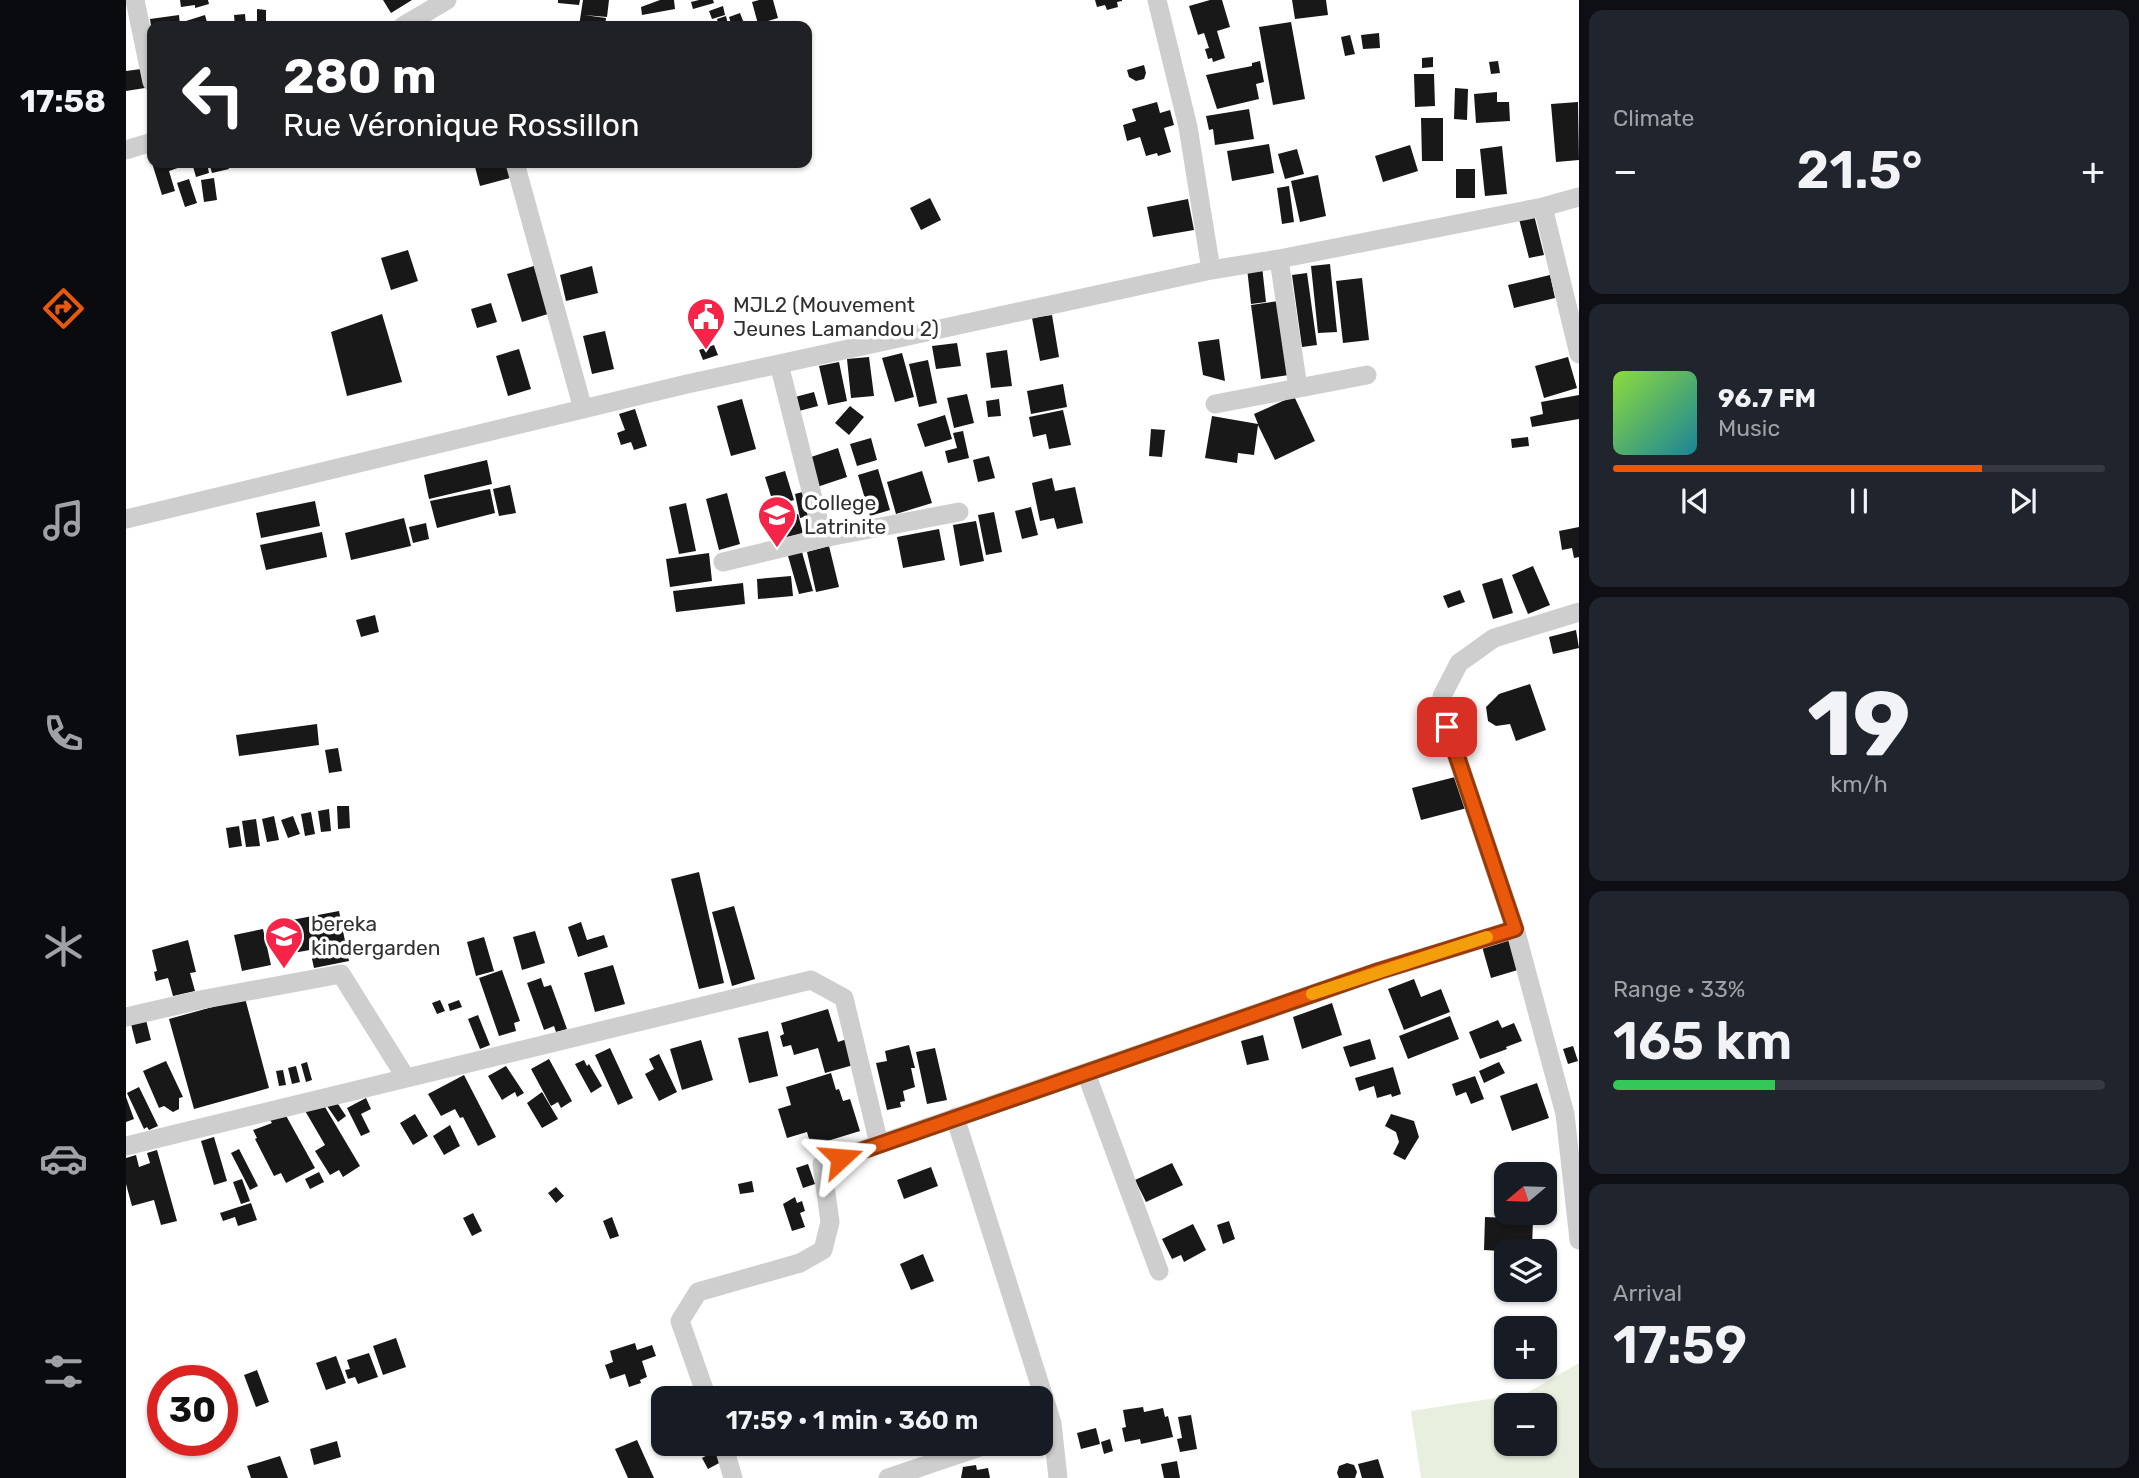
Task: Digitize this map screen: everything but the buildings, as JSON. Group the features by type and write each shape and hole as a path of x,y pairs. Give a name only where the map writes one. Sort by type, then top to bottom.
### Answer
{"street":[{"path":"135,0 147,58"},
{"path":"411,21 447,0"},
{"path":"1157,0 1188,127 1211,270"},
{"path":"126,150 147,144"},
{"path":"516,168 583,409"},
{"path":"126,519 779,364 1211,270 1543,207 1579,197"},
{"path":"1543,207 1579,354"},
{"path":"1279,259 1297,388"},
{"path":"779,364 822,538"},
{"path":"1215,404 1367,375"},
{"path":"723,562 822,538 959,512"},
{"path":"1579,612 1494,638 1459,663 1442,696 1447,727 1515,929 1572,1112 1579,1240"},
{"path":"703,1386 680,1321 698,1292 800,1263 823,1250 830,1222 822,1164 1379,971 1515,929"},
{"path":"126,1017 200,1000 341,974 406,1078"},
{"path":"126,1146 811,980 844,999 879,1144"},
{"path":"1086,1073 1159,1271"},
{"path":"955,1117 1036,1386"},
{"path":"1053,1453 1058,1478"},
{"path":"727,1456 733,1478"},
{"path":"888,1478 953,1456"}],"green space":[{"path":"1579,1363 1579,1478 1421,1478 1411,1411 1494,1398 1494,1456 1557,1456 1557,1393 1527,1393 1551,1379 1557,1379 1557,1376"}],"slow traffic":[{"path":"1312,994 1487,937"}],"place":[{"name":"MJL2 (Mouvement Jeunes Lamandou 2)","path":"706,351"},
{"name":"College Latrinite","path":"777,549"},
{"name":"bereka kindergarden","path":"284,970"}],"route":[{"path":"841,1158 1379,971 1515,929 1447,727"}]}
